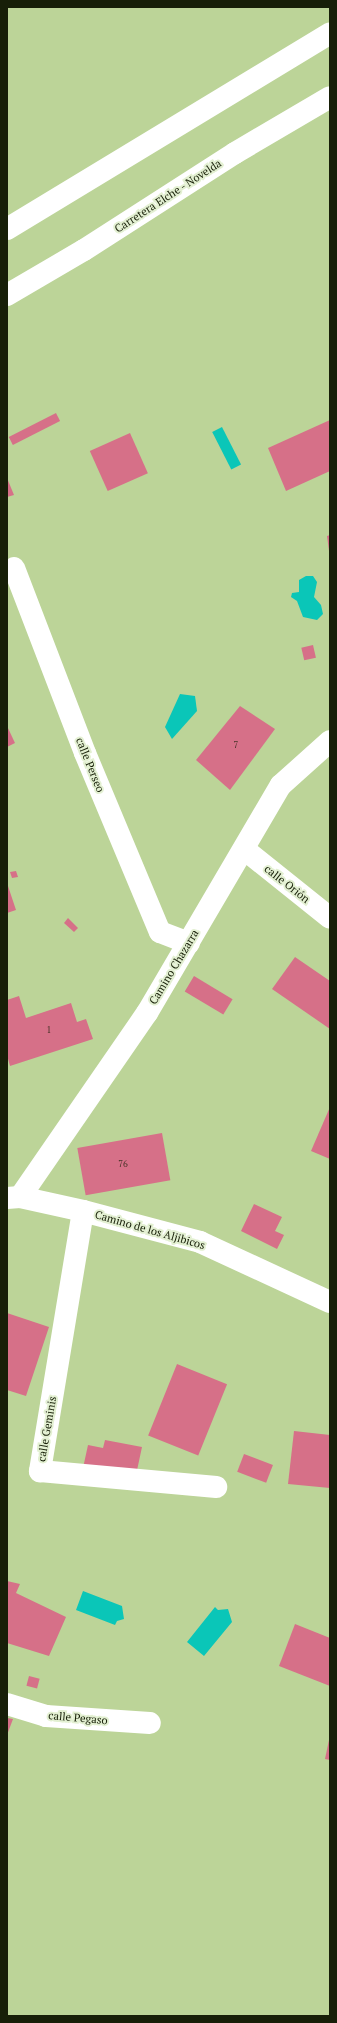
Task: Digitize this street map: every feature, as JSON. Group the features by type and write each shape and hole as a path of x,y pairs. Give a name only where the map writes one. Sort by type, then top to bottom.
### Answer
{"street":[{"path":"7,229 330,33"},
{"name":"Carretera Elche - Novelda","path":"7,295 84,250 235,153 330,97"},
{"name":"calle Perseo","path":"14,568 85,753 160,932 188,943"},
{"name":"Camino Chazarra","path":"14,1197 147,1013 281,785 330,741"},
{"name":"calle Orión","path":"244,849 330,918"},
{"name":"Camino de los Aljibicos","path":"14,1197 83,1211 200,1242 330,1302"},
{"name":"calle Geminis","path":"83,1211 40,1471 216,1487"},
{"name":"calle Pegaso","path":"7,1704 46,1716 150,1723"}],"water":[{"path":"222,427 241,464 231,469 212,432"},
{"path":"306,576 313,576 317,582 314,597 321,605 323,614 317,620 303,617 297,601 291,597 292,593 299,592 299,580"},
{"path":"180,694 195,696 197,711 172,739 165,727"},
{"path":"83,1591 122,1606 124,1619 117,1621 115,1625 76,1610"},
{"path":"215,1607 218,1610 228,1609 232,1622 204,1656 187,1642"}],"building":[{"path":"56,413 60,421 13,445 9,437"},
{"path":"330,420 330,471 286,491 268,448"},
{"path":"130,433 148,473 108,491 90,451"},
{"path":"7,478 14,495 7,497"},
{"path":"330,535 330,550 329,551 327,536"},
{"path":"313,645 316,658 304,660 301,648"},
{"path":"240,706 275,729 230,790 196,760"},
{"path":"7,726 15,743 7,747"},
{"path":"16,871 18,877 12,878 10,872"},
{"path":"7,883 16,910 7,913"},
{"path":"68,918 78,928 74,932 64,923"},
{"path":"295,957 330,981 330,1029 272,989"},
{"path":"194,976 233,999 223,1015 185,991"},
{"path":"19,996 26,1018 71,1003 77,1022 86,1019 93,1039 10,1066 7,1055 7,1000"},
{"path":"330,1107 330,1159 311,1151"},
{"path":"162,1133 170,1180 86,1195 77,1148"},
{"path":"254,1204 282,1217 275,1231 284,1235 277,1249 241,1231"},
{"path":"7,1313 49,1327 26,1396 7,1390"},
{"path":"177,1364 227,1384 198,1456 148,1435"},
{"path":"294,1431 330,1435 330,1488 288,1484"},
{"path":"105,1440 142,1447 136,1475 83,1468 88,1445 103,1448"},
{"path":"244,1454 273,1465 266,1483 237,1472"},
{"path":"7,1581 20,1584 16,1593 66,1617 49,1656 7,1643"},
{"path":"295,1624 330,1638 330,1686 279,1666"},
{"path":"29,1676 40,1679 37,1689 26,1686"},
{"path":"7,1718 13,1719 7,1735"},
{"path":"330,1740 330,1760 325,1759"}]}
